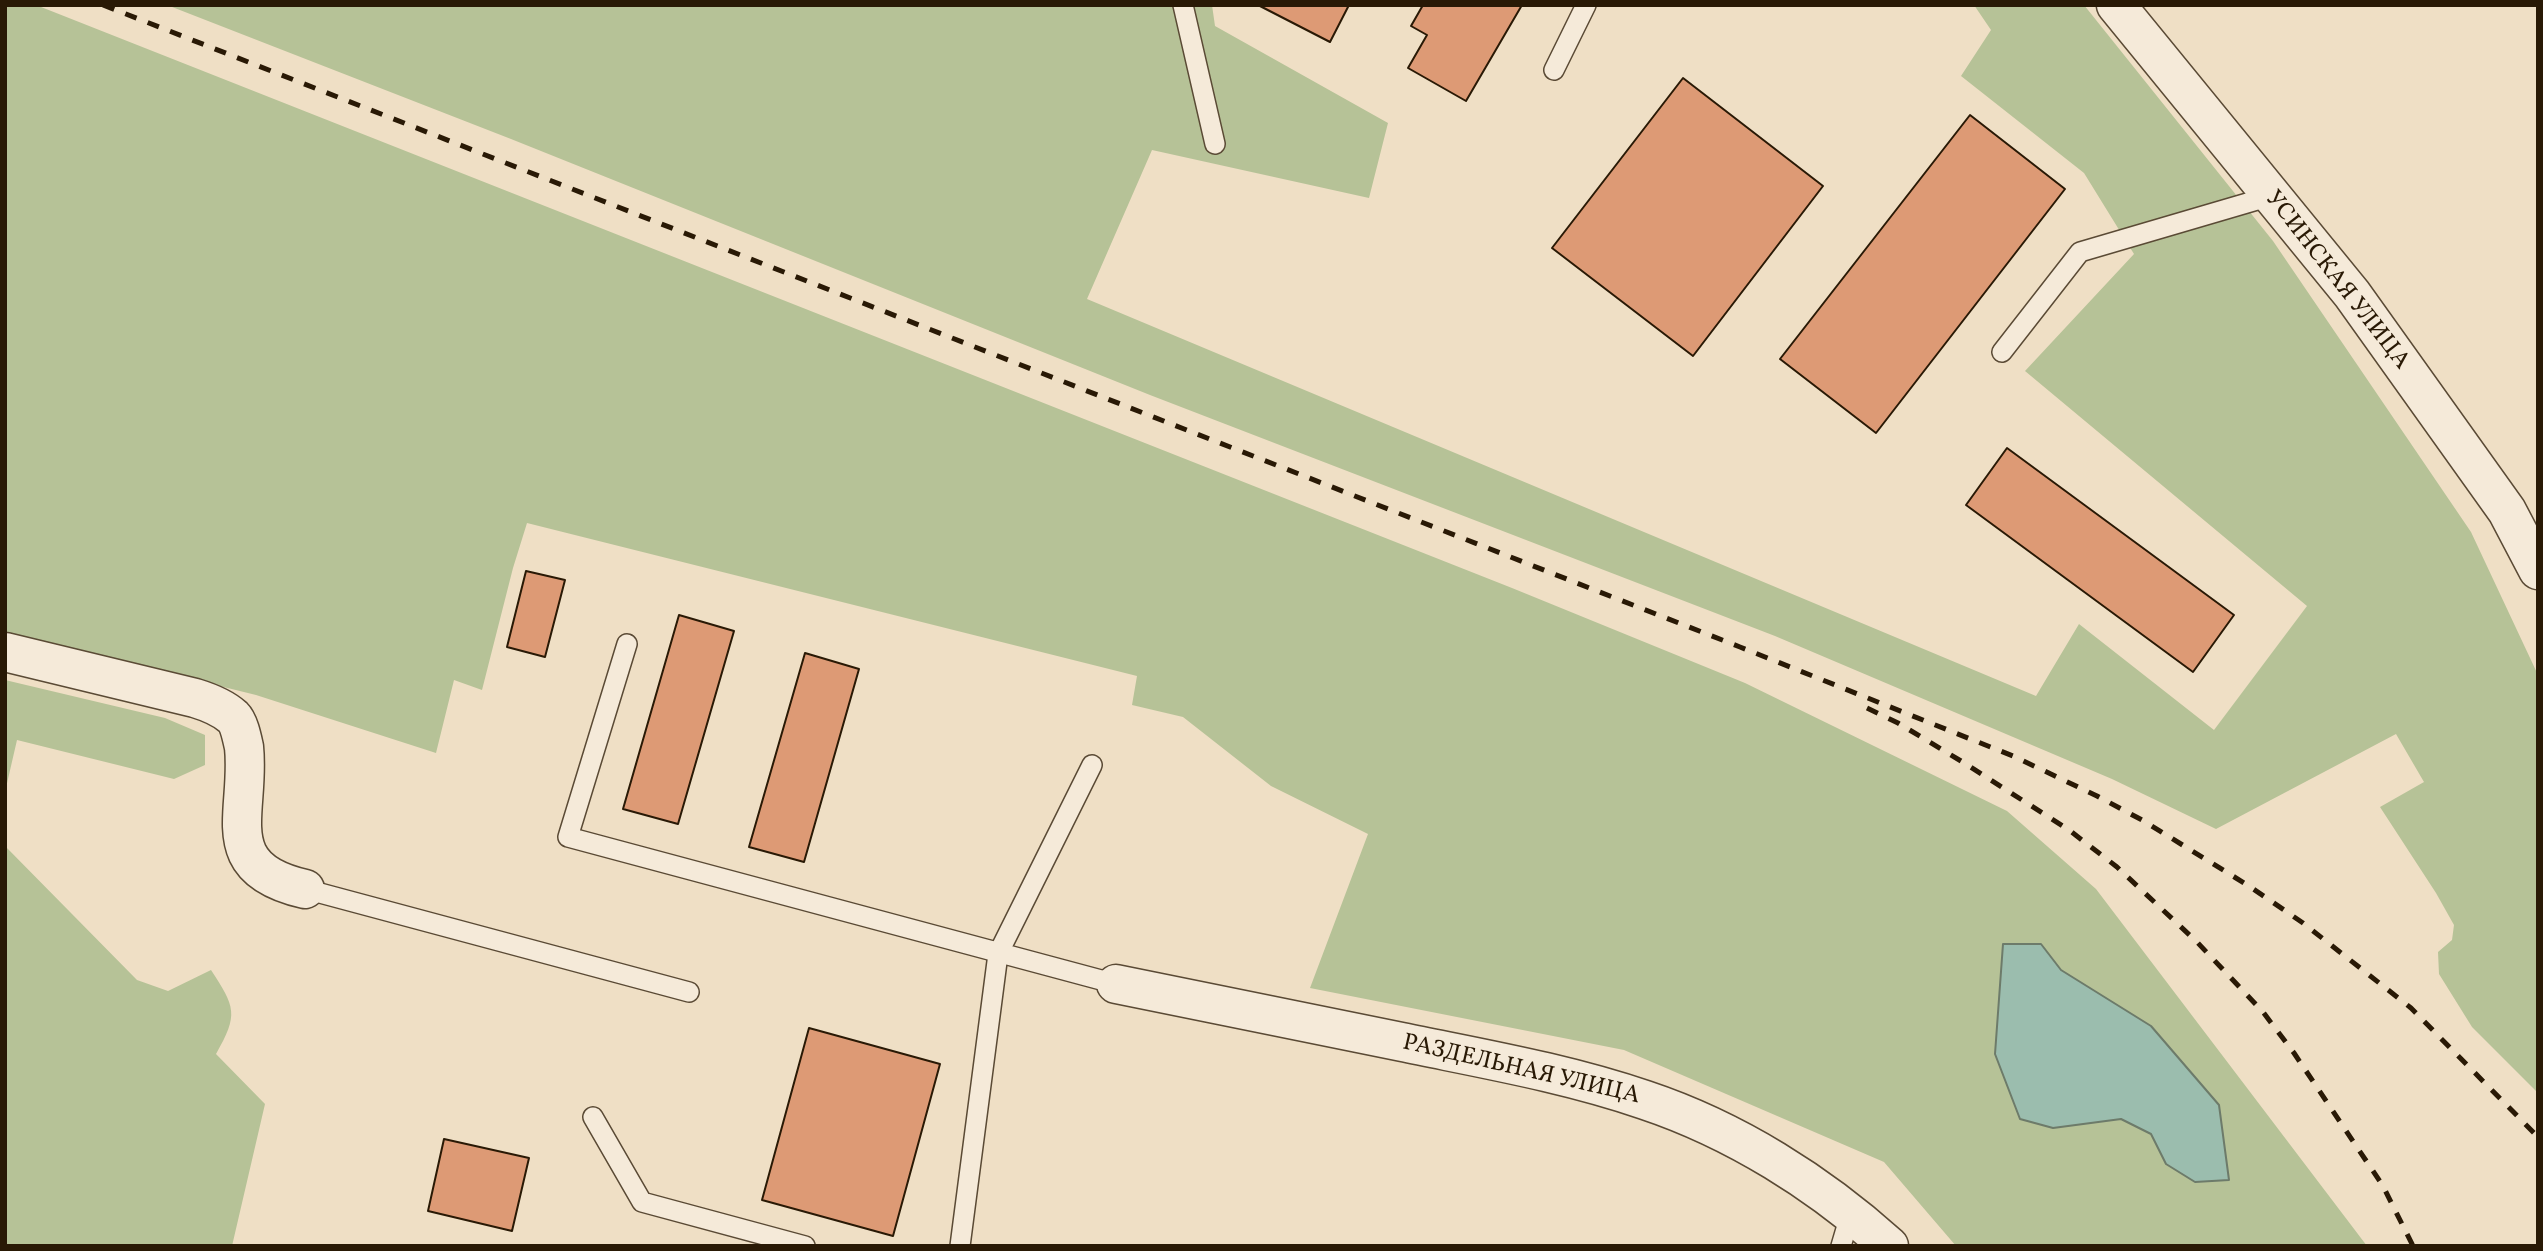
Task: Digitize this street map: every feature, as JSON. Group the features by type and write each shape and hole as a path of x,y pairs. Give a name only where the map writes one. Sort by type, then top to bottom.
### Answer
{"street":[{"name":"УСИНСКАЯ УЛИЦА","path":"2116,5 2352,294 2499,500 2538,570"},
{"path":"5,652 195,698 217,705 235,719 243,740 246,765 242,800 242,842 268,877 305,889"},
{"name":"РАЗДЕЛЬНАЯ УЛИЦА","path":"1116,984 1513,1065 1580,1080 1647,1100 1728,1135 1784,1166 1846,1229 1889,1246"}],"lane":[{"path":"1183,5 1215,144"},
{"path":"1554,70 1586,5"},
{"path":"2002,352 2080,252 2271,196"},
{"path":"626,644 568,837 1116,984"},
{"path":"960,1246 998,954 1092,765"},
{"path":"305,889 689,992"},
{"path":"593,1117 642,1202 805,1246"}],"shaded area":[{"path":"5,5 36,5 1512,588 1745,683 2007,811 2096,889 2367,1246 1956,1246 1884,1162 1624,1050 1310,988 1368,834 1271,786 1183,717 1132,705 1137,676 527,523 482,690 454,680 436,753 256,695 5,633","holes":["2040,944 2061,970 2151,1026 2218,1105 2229,1180 2195,1182 2166,1164 2151,1134 2121,1119 2053,1128"]},
{"path":"167,5 1212,5 1215,26 1388,123 1369,198 1152,150 1087,299 2036,696 2079,624 2214,730 2307,606 2025,371 2134,254 2084,173 1961,76 1991,30 1974,5 2084,5 2273,241 2471,532 2538,675 2538,1093 2472,1027 2439,974 2438,952 2452,940 2454,925 2380,807 2424,782 2396,734 2216,829 2112,779 1775,636 1150,395 511,139"},
{"path":"5,680 165,718 205,735 205,765 174,779 17,740 5,792"},
{"path":"5,846 137,980 168,991 211,970 225,993 231,1020 216,1054 265,1104 232,1246 5,1246"},
{"path":"2003,944 2041,944 2061,970 2151,1026 2219,1105 2229,1180 2195,1182 2166,1164 2151,1134 2121,1119 2053,1128 2020,1119 1995,1054"}],"building":[{"path":"1258,5 1349,5 1330,42"},
{"path":"1423,5 1522,5 1466,101 1408,68 1427,35 1411,26"},
{"path":"1683,78 1823,186 1693,356 1552,248"},
{"path":"1970,115 2065,189 1876,433 1780,359"},
{"path":"2007,448 2234,615 2193,672 1966,505"},
{"path":"526,571 565,580 545,657 507,647"},
{"path":"679,615 734,631 678,824 623,809"},
{"path":"805,653 859,669 804,862 749,847"},
{"path":"809,1028 940,1064 893,1236 762,1200"},
{"path":"444,1139 529,1158 512,1231 428,1211"}],"railway":[{"path":"103,5 2013,756 2142,820 2303,923 2411,1008 2538,1137"},
{"path":"1867,708 1898,723 1961,761 2069,830 2117,867 2197,942 2263,1012 2294,1053 2383,1186 2413,1246"}]}
